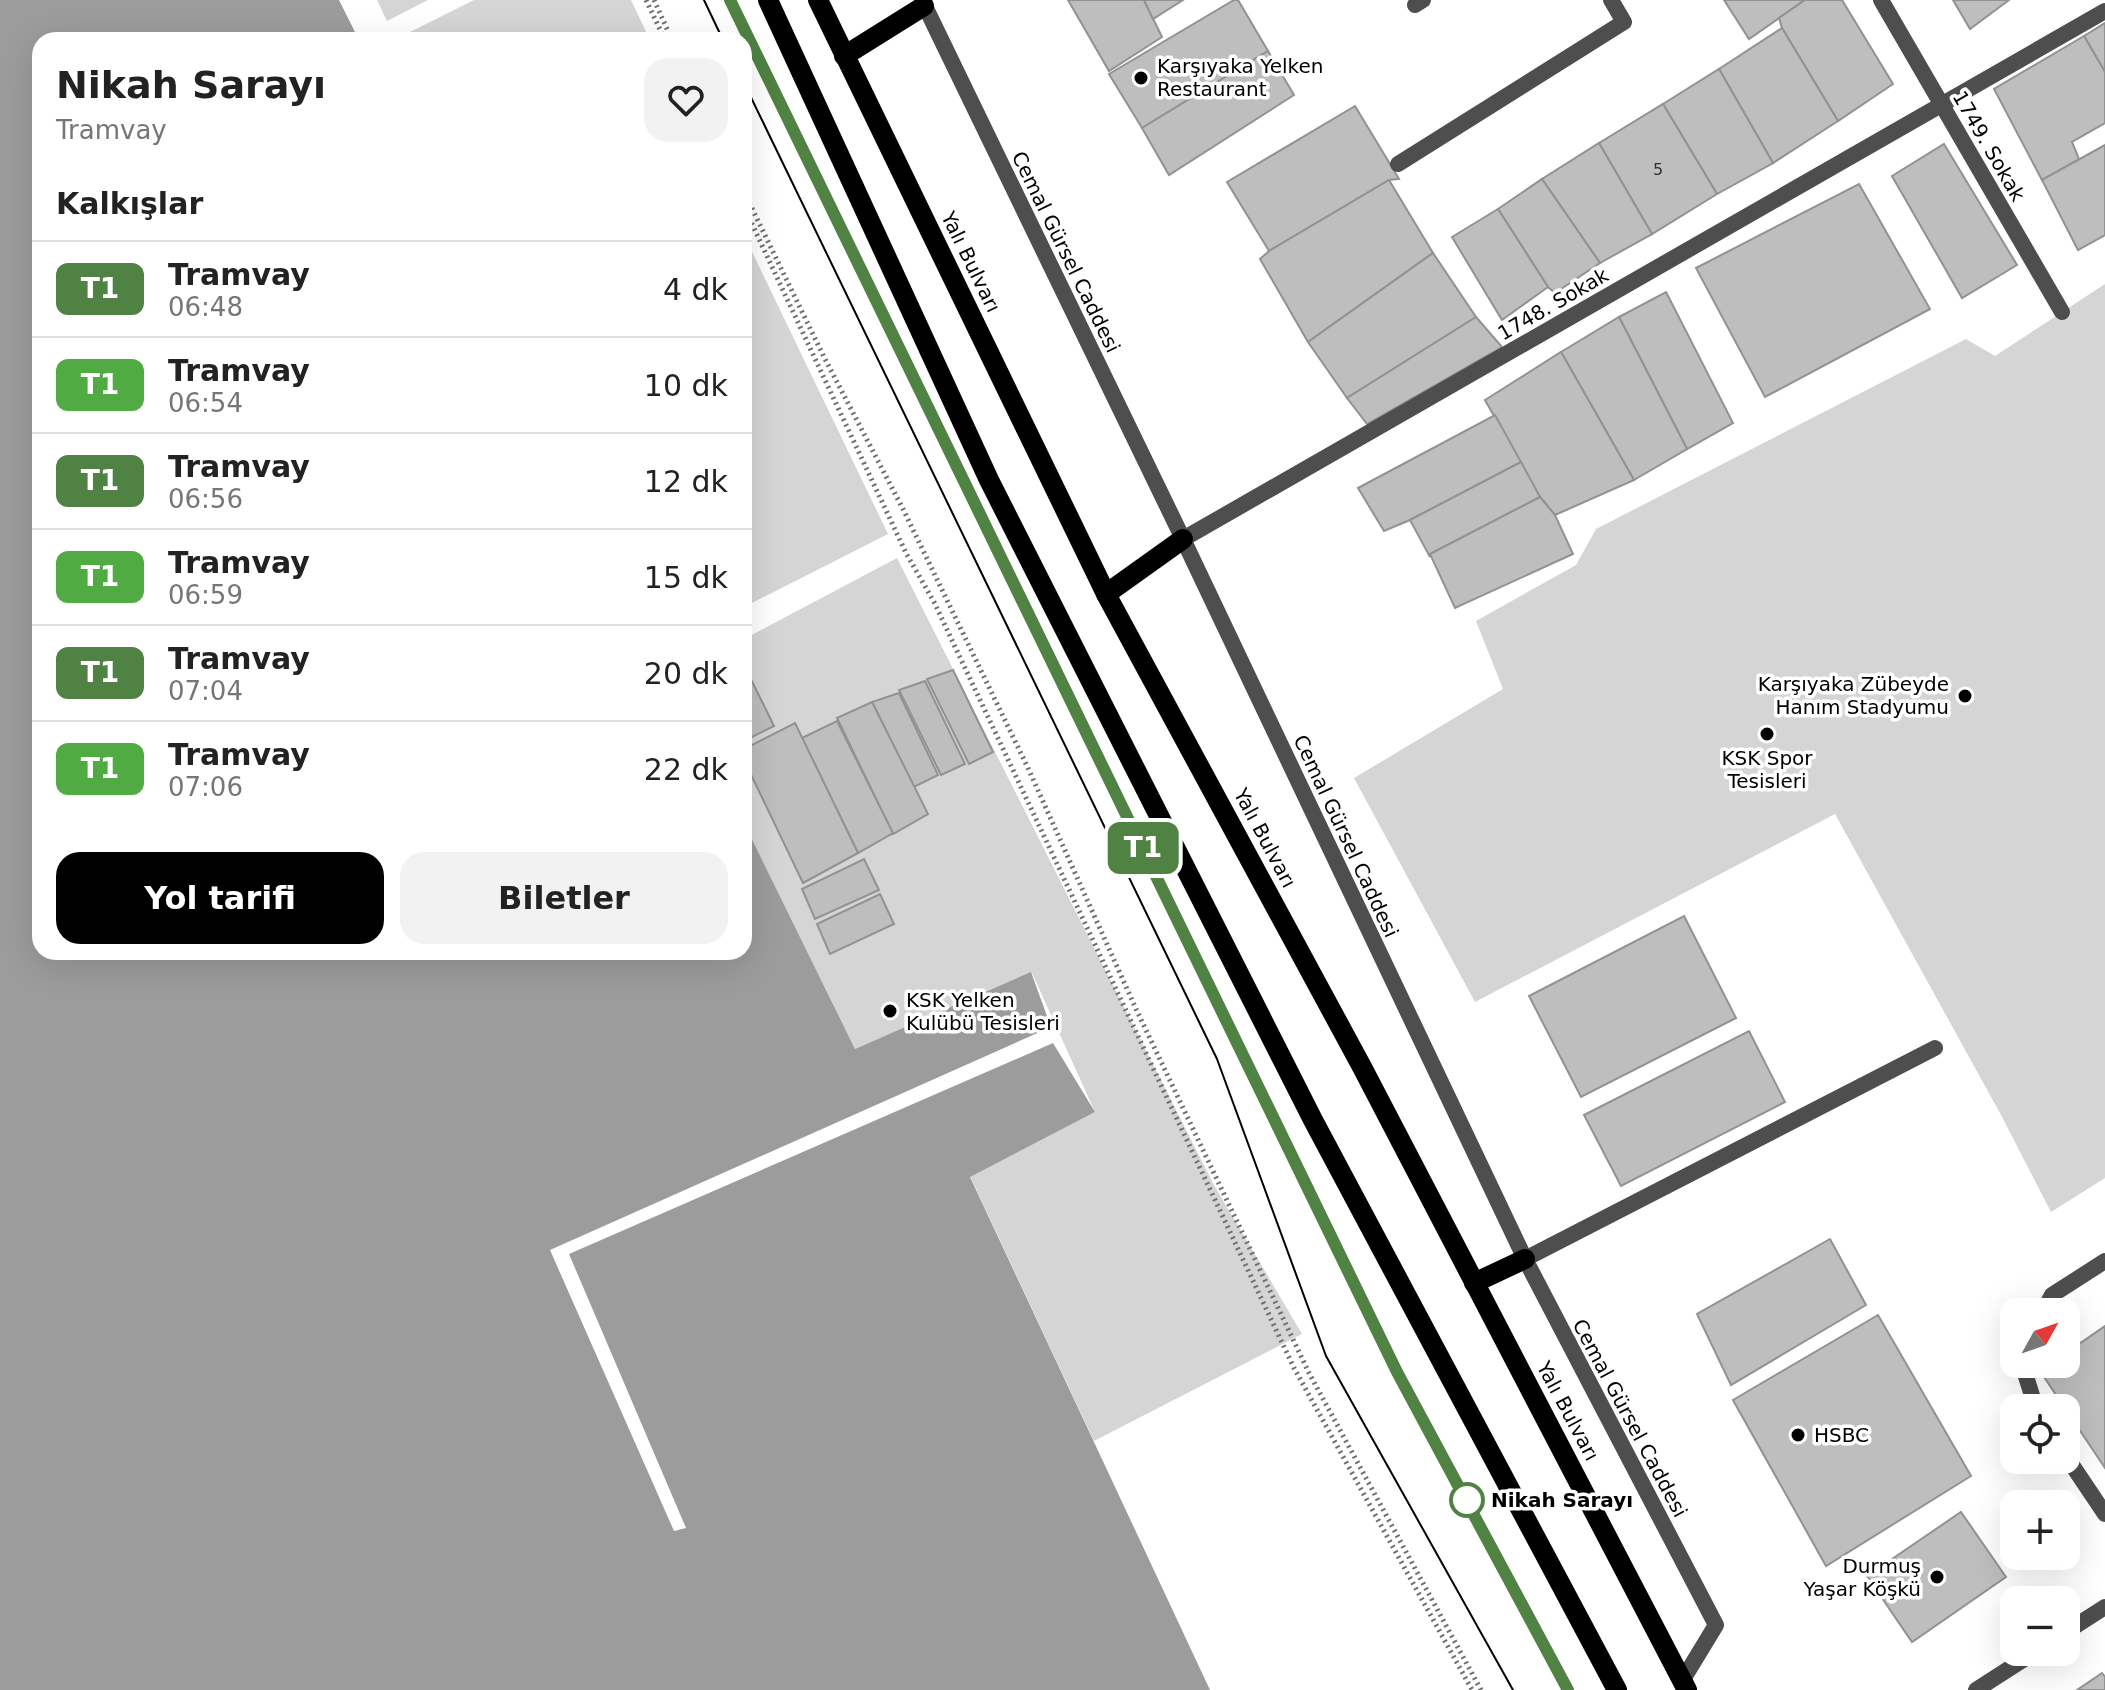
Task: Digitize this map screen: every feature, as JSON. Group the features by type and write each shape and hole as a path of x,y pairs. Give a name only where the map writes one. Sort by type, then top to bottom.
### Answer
{"main road":[{"path":"768,0 989,480 1313,1120 1617,1690"},
{"name":"Yalı Bulvarı","path":"818,0 1106,594 1362,1067 1684,1686"},
{"path":"844,56 927,2"},
{"path":"1106,594 1183,539"},
{"path":"1474,1283 1525,1259"}],"street":[{"path":"1398,164 1624,22 1611,0"},
{"name":"1749. Sokak","path":"1881,0 2062,312"},
{"name":"Cemal Gürsel Caddesi","path":"927,2 1525,1259 1716,1625 1684,1686"},
{"name":"1748. Sokak","path":"1183,539 2105,11"},
{"path":"1525,1259 1935,1048"},
{"path":"2050,1298 2105,1261"},
{"path":"2078,1474 2105,1514"},
{"path":"2080,1623 2105,1607"},
{"path":"1976,1690 2013,1666"}],"path":[{"path":"646,0 661,32"},
{"path":"654,0 668,32"},
{"path":"752,208 904,511 1028,768 1136,1009 1309,1373 1481,1690"},
{"path":"752,224 906,553 934,602 1294,1368 1472,1690"}],"shaded area":[{"path":"0,0 339,0 355,32 32,32 32,960 752,960 752,839 855,1049 1031,972 1051,1027 550,1250 674,1531 686,1528 569,1254 1053,1043 1095,1112 970,1177 1210,1690 0,1690"},
{"path":"377,0 428,0 387,21"},
{"path":"474,0 631,0 646,32 410,32"},
{"path":"752,252 888,534 752,603"},
{"name":"KSK Spor Tesisleri","path":"2105,284 2105,1178 2051,1212 1835,814 1475,1002 1354,778 1503,689 1476,621 1576,565 1596,529 1966,339 1995,356"},
{"name":"KSK Yelken Kulübü Tesisleri","path":"897,558 1214,1185 1302,1334 1094,1441 970,1176 1095,1112 1032,973 855,1049 752,839 752,635"}],"building":[{"path":"1068,0 1144,0 1162,37 1109,71"},
{"path":"1144,0 1183,0 1153,19"},
{"path":"1238,0 1268,51 1142,128 1109,74"},
{"path":"1724,0 1805,0 1749,39"},
{"path":"1805,0 1842,0 1893,84 1838,121 1779,18"},
{"path":"1953,0 2009,0 1970,29"},
{"path":"2105,23 2105,72 2084,36"},
{"path":"1782,28 1838,121 1773,163 1719,69"},
{"path":"2084,36 2105,72 2105,123 2072,142 2079,159 2042,180 1994,89"},
{"path":"1268,51 1294,95 1169,175 1142,128"},
{"path":"1719,69 1773,163 1717,194 1663,104"},
{"path":"1663,104 1717,194 1652,234 1599,143"},
{"path":"1355,106 1399,179 1389,180 1269,251 1227,182"},
{"path":"1599,143 1652,234 1600,263 1542,179"},
{"path":"1944,144 2017,265 1962,298 1892,176"},
{"path":"2105,145 2105,235 2078,250 2042,180"},
{"path":"1542,179 1600,263 1555,293 1548,287 1498,209"},
{"path":"1389,180 1433,253 1308,342 1260,259"},
{"path":"1859,184 1930,309 1765,397 1696,268"},
{"path":"1498,209 1548,287 1502,320 1452,237"},
{"path":"1433,253 1476,317 1347,398 1308,342"},
{"path":"1666,292 1733,423 1687,449 1619,317"},
{"path":"1476,317 1502,347 1367,424 1347,398"},
{"path":"1619,317 1687,449 1634,480 1561,352"},
{"path":"1561,352 1634,480 1555,515 1540,497 1485,400"},
{"path":"1495,415 1521,462 1384,531 1358,488"},
{"path":"1521,462 1540,497 1430,554 1430,557 1410,520"},
{"path":"1540,497 1555,515 1573,554 1455,608 1430,554"},
{"path":"953,670 993,752 969,764 927,679"},
{"path":"752,681 774,726 752,737"},
{"path":"925,681 965,764 941,775 899,690"},
{"path":"899,693 938,775 914,787 872,702"},
{"path":"872,702 928,814 893,834 837,718"},
{"path":"837,721 893,833 858,853 802,738"},
{"path":"795,723 858,853 803,883 752,777 752,745"},
{"path":"864,859 879,890 815,919 802,889"},
{"path":"880,894 894,924 830,954 817,924"},
{"path":"1684,916 1736,1018 1581,1097 1529,996"},
{"path":"1749,1031 1785,1102 1621,1186 1584,1115"},
{"path":"1830,1239 1866,1305 1731,1385 1697,1314"},
{"path":"1878,1315 1971,1476 1826,1566 1733,1400"},
{"path":"2105,1326 2105,1468 2080,1431 2080,1394 2055,1394 2045,1378 2080,1378 2080,1343"},
{"name":"Durmuş Yaşar Köşkü","path":"1961,1512 2006,1577 1912,1642 1867,1576"},
{"path":"2102,1673 2105,1690 2077,1690"}],"tram line":[{"path":"704,0 719,32"},
{"path":"730,0 746,32"},
{"name":"T1","path":"730,0 746,32"},
{"path":"752,45 1397,1372 1568,1690"},
{"name":"T1","path":"752,45 1397,1372 1568,1690"},
{"path":"752,100 1217,1059 1326,1356 1513,1690"}],"place":[{"name":"Karşıyaka Yelken Restaurant","path":"1141,78"},
{"name":"Karşıyaka Zübeyde Hanım Stadyumu","path":"1965,696"},
{"name":"KSK Spor Tesisleri","path":"1767,734"},
{"name":"KSK Yelken Kulübü Tesisleri","path":"890,1011"},
{"name":"HSBC","path":"1798,1435"},
{"name":"Nikah Sarayı","path":"1467,1500"},
{"name":"Durmuş Yaşar Köşkü","path":"1937,1577"}]}
